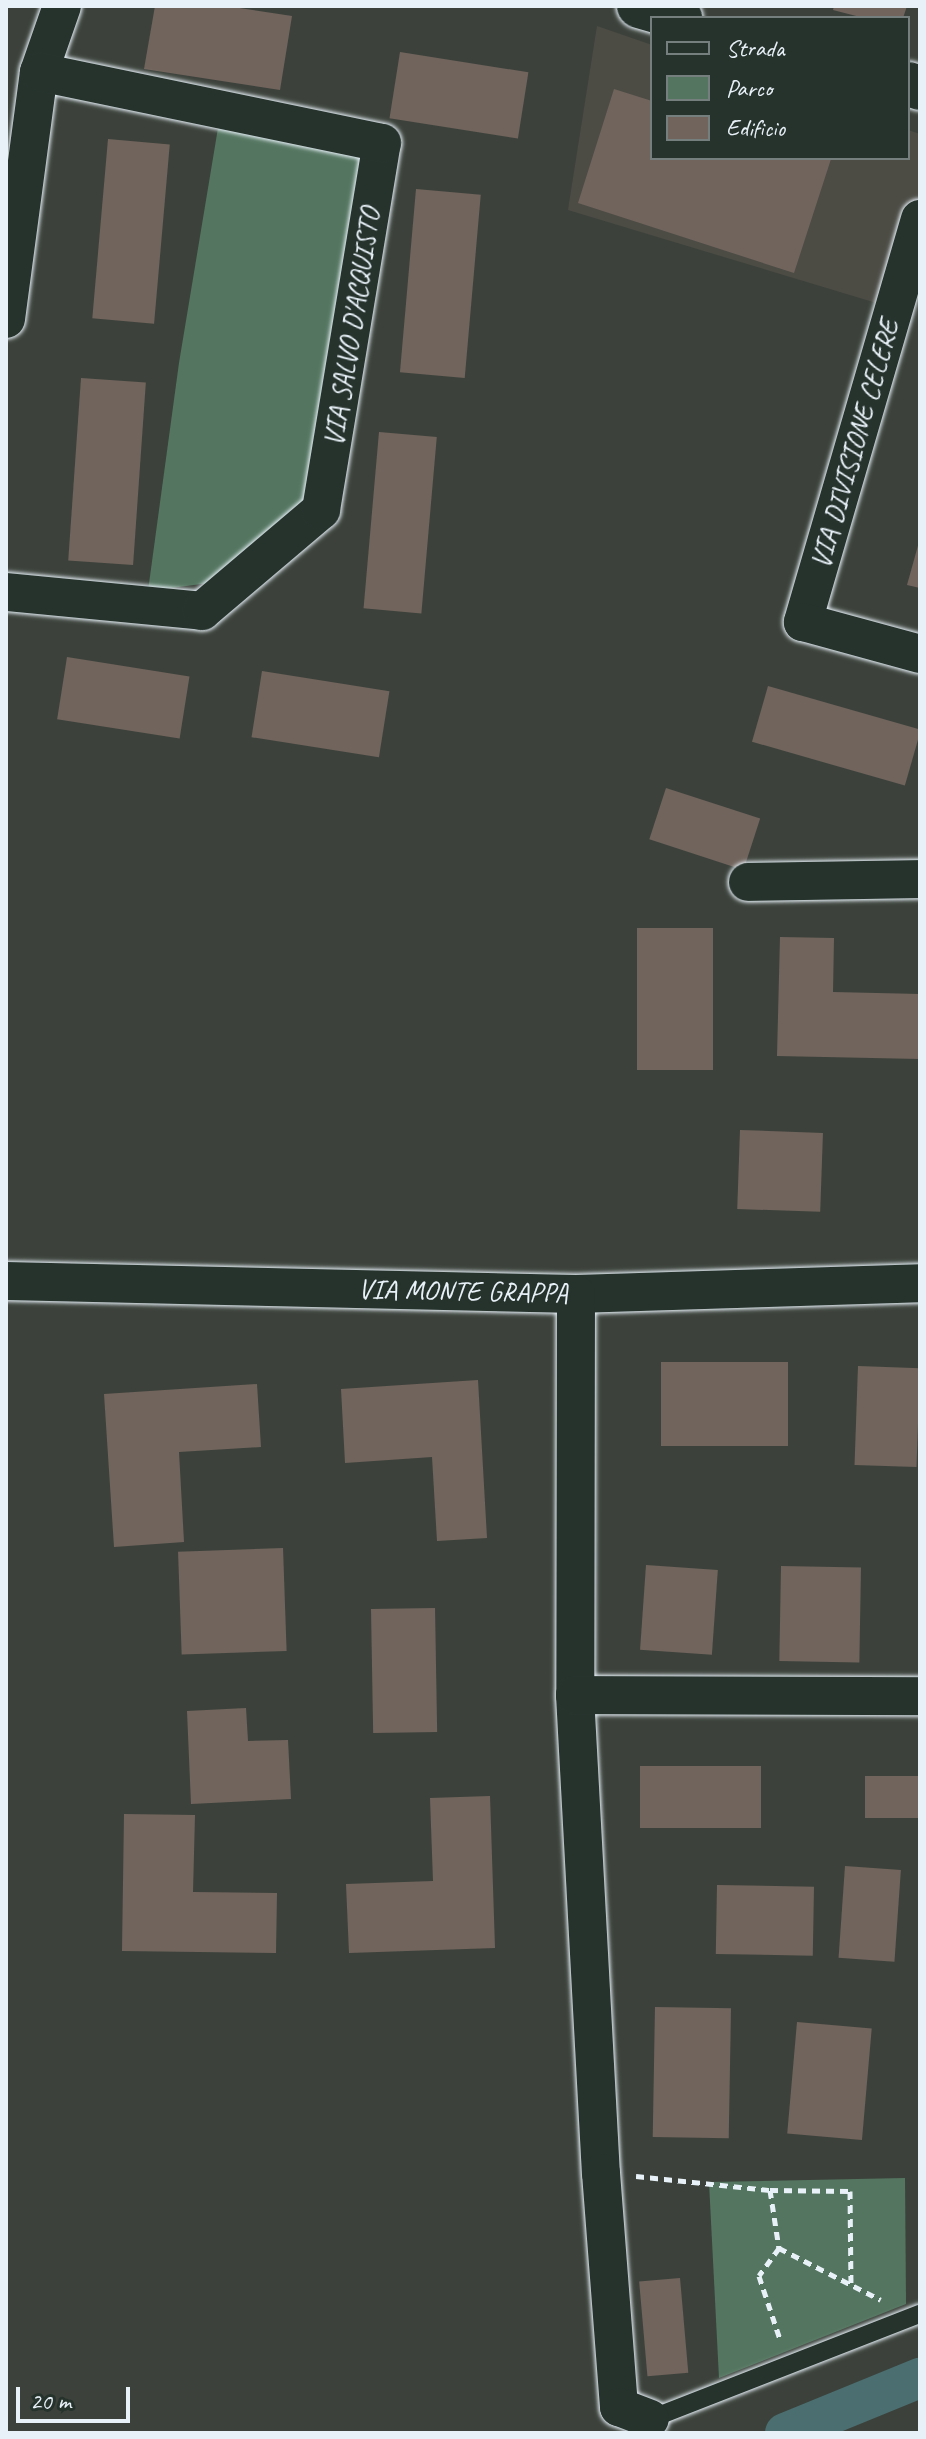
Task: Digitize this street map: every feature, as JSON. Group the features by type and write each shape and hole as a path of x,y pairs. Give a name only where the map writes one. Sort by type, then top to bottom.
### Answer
{"main road":[{"path":"639,6 673,16"}],"street":[{"path":"6,319 39,72 62,6"},
{"name":"VIA SALVO D'ACQUISTO","path":"6,592 202,611 321,510 382,143 39,72"},
{"name":"VIA DIVISIONE CELERE","path":"920,219 803,622 920,654"},
{"path":"748,882 920,879"},
{"name":"VIA MONTE GRAPPA","path":"6,1281 576,1294 920,1283"},
{"path":"576,1294 575,1695 601,2173 619,2407 650,2419"},
{"path":"575,1695 920,1696"}],"lane":[{"path":"650,2419 916,2316"}],"path":[{"path":"601,2173 770,2190 850,2191 851,2284"},
{"path":"770,2190 779,2248 759,2276 788,2363"},
{"path":"779,2248 916,2316"}],"shaded area":[{"path":"597,26 650,44 650,160 910,160 910,131 920,134 920,283 913,314 568,210"}],"green space":[{"path":"218,128 369,155 305,501 209,583 148,591 179,363"},
{"path":"905,2178 906,2304 719,2378 709,2182"}],"building":[{"path":"155,6 226,6 292,16 280,90 144,69"},
{"path":"834,6 907,6 904,16 856,16 833,10"},
{"path":"400,52 528,72 518,139 390,118"},
{"path":"614,89 650,100 650,160 831,160 794,273 578,203"},
{"path":"108,139 170,144 154,324 92,318"},
{"path":"416,189 481,195 465,378 400,372"},
{"path":"81,378 146,383 133,565 68,561"},
{"path":"379,432 437,437 421,613 364,608"},
{"path":"920,543 920,588 907,585"},
{"path":"67,657 189,676 180,739 57,719"},
{"path":"262,671 389,691 379,757 252,737"},
{"path":"768,686 920,730 905,786 752,742"},
{"path":"666,788 760,819 743,870 649,839"},
{"path":"637,928 713,928 713,1070 637,1070"},
{"path":"780,937 834,938 833,992 920,994 920,1059 777,1056"},
{"path":"740,1130 823,1133 820,1212 737,1209"},
{"path":"661,1362 788,1362 788,1446 661,1446"},
{"path":"858,1366 920,1368 917,1467 855,1465"},
{"path":"478,1380 487,1538 437,1541 432,1457 345,1463 341,1389"},
{"path":"257,1384 261,1447 179,1452 184,1542 114,1547 104,1394"},
{"path":"283,1548 287,1651 182,1655 178,1552"},
{"path":"646,1565 718,1570 712,1655 640,1650"},
{"path":"781,1566 861,1567 859,1662 779,1661"},
{"path":"435,1608 437,1732 373,1733 371,1609"},
{"path":"246,1708 248,1741 288,1740 291,1799 191,1804 187,1711"},
{"path":"640,1766 761,1766 761,1828 640,1828"},
{"path":"865,1776 920,1776 920,1818 865,1818"},
{"path":"490,1796 495,1948 349,1953 346,1884 433,1881 430,1798"},
{"path":"124,1814 195,1815 193,1892 277,1893 276,1953 122,1951"},
{"path":"845,1866 901,1870 894,1962 839,1958"},
{"path":"717,1885 814,1887 813,1956 716,1954"},
{"path":"655,2007 731,2008 729,2138 653,2137"},
{"path":"797,2022 872,2029 862,2140 787,2134"},
{"path":"680,2278 688,2373 647,2376 639,2282"}],"waterway":[{"path":"785,2433 920,2378"}]}
